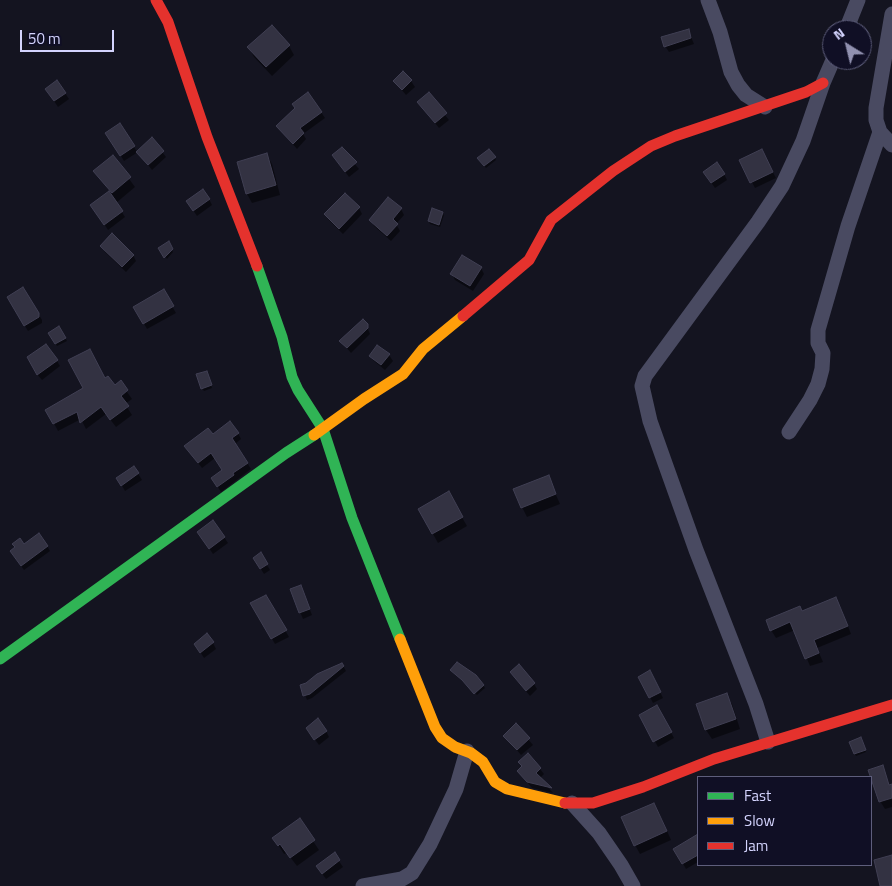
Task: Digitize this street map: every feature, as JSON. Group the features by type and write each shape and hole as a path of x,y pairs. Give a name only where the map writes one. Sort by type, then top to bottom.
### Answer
{"street":[{"path":"156,0 168,22 207,137 246,234 282,337 292,377 298,390 323,429 352,518 435,727 442,738 483,762 495,782 507,790 562,802 593,803 643,787 714,758 892,704"},
{"path":"708,0 720,32 730,72 746,95 765,107"},
{"path":"850,20 858,0"},
{"path":"892,14 876,108 876,120 880,132 892,145"},
{"path":"768,742 756,704 696,550 659,448 650,421 642,386 645,376 758,222 782,186 803,141 828,70"},
{"path":"0,659 286,453 403,374 414,363 423,349 529,260 551,220 613,171 652,146 675,136 765,107 806,92 823,82"},
{"path":"789,432 818,384 822,369 823,353 818,343 818,330 848,226 880,132"},
{"path":"363,886 402,879 412,873 430,844 456,789 467,751"},
{"path":"572,803 599,833 633,886"}],"building":[{"path":"272,25 290,45 266,67 247,47"},
{"path":"689,29 691,38 664,47 661,37"},
{"path":"403,71 412,80 402,90 393,81"},
{"path":"57,80 66,93 54,101 45,89"},
{"path":"308,92 322,112 300,128 304,133 293,144 276,126 295,108 292,104"},
{"path":"429,92 447,113 435,123 417,102"},
{"path":"120,123 135,146 120,156 105,133"},
{"path":"152,137 164,151 148,165 136,152"},
{"path":"342,147 357,162 345,172 332,155"},
{"path":"489,149 496,157 484,166 477,158"},
{"path":"762,149 773,172 750,183 739,160"},
{"path":"267,153 276,185 246,194 237,162"},
{"path":"113,155 131,177 112,193 93,171"},
{"path":"717,162 725,174 711,183 703,172"},
{"path":"203,189 210,199 193,211 186,201"},
{"path":"109,191 123,211 104,225 90,205"},
{"path":"345,193 360,207 339,229 324,214"},
{"path":"388,197 402,208 393,219 398,224 387,236 369,220"},
{"path":"432,208 443,212 439,225 428,221"},
{"path":"112,233 134,255 122,267 100,246"},
{"path":"169,241 173,249 164,258 158,248"},
{"path":"462,255 482,267 470,286 450,274"},
{"path":"23,287 39,313 39,317 24,326 7,297"},
{"path":"164,289 174,306 143,324 133,307"},
{"path":"363,319 368,324 368,328 347,348 339,341"},
{"path":"59,326 66,338 55,344 48,333"},
{"path":"46,344 58,360 37,375 27,357"},
{"path":"377,345 390,354 381,365 369,356"},
{"path":"90,349 105,378 108,376 115,385 121,380 128,390 121,396 129,406 110,420 101,407 80,423 77,412 53,424 45,410 83,388 68,360"},
{"path":"207,371 212,385 201,389 196,374"},
{"path":"230,421 239,433 232,438 248,463 217,487 211,478 222,470 211,453 198,463 184,446 208,428 213,434"},
{"path":"134,466 139,473 121,486 116,478"},
{"path":"549,475 556,494 521,508 513,489"},
{"path":"449,491 463,517 432,534 418,509"},
{"path":"213,520 225,537 209,549 197,532"},
{"path":"39,533 48,546 21,566 10,551 15,547 12,544 20,538 24,544"},
{"path":"261,552 268,564 260,569 253,558"},
{"path":"301,585 310,609 299,613 290,589"},
{"path":"266,595 287,630 271,639 250,603"},
{"path":"836,597 848,626 814,640 819,653 805,659 790,622 770,631 766,620 800,606 802,611"},
{"path":"207,633 214,642 200,653 194,644"},
{"path":"457,662 476,675 484,685 474,694 450,670"},
{"path":"342,663 344,666 310,694 303,696 300,685 306,683 317,674"},
{"path":"519,664 535,683 526,691 510,672"},
{"path":"650,670 661,692 649,698 638,677"},
{"path":"727,693 736,719 705,730 696,704"},
{"path":"657,705 672,732 653,742 639,715"},
{"path":"318,718 327,731 314,740 306,728"},
{"path":"516,723 530,738 517,750 503,736"},
{"path":"861,737 866,750 854,754 849,742"},
{"path":"528,753 541,768 536,773 552,788 527,782 517,771 522,766 518,762"},
{"path":"883,765 889,785 892,784 892,798 879,802 872,776 870,776 868,770"},
{"path":"654,803 667,831 634,846 621,817"},
{"path":"300,818 315,840 290,858 280,844 278,846 272,838"},
{"path":"697,835 697,856 682,864 673,849"},
{"path":"335,852 340,860 322,874 316,866"},
{"path":"892,855 892,886 880,886 874,860"}],"traffic: fast":[{"path":"257,266 282,337 292,377 298,390 323,429 352,518 400,639"},
{"path":"0,659 286,453 314,435"}],"traffic: slow":[{"path":"314,435 403,374 423,349 463,316"},
{"path":"400,639 435,727 442,738 455,747 471,753 483,762 495,782 507,789 565,803"}],"traffic: jam":[{"path":"156,0 168,22 207,137 257,266"},
{"path":"463,316 529,260 551,220 613,171 651,146 675,136 806,92 823,83"},
{"path":"565,803 593,803 643,787 714,759 892,705"}]}
